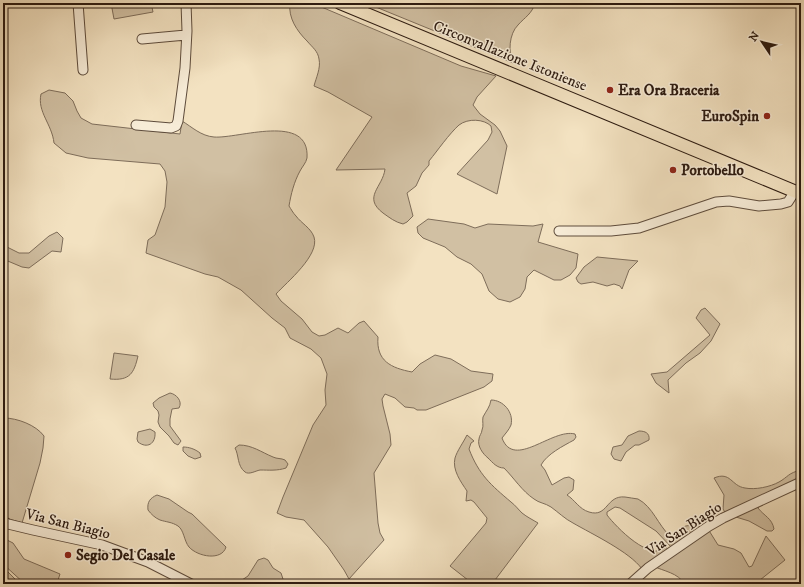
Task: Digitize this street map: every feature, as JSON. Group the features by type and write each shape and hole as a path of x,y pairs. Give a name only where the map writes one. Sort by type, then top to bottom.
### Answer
{"main road":[{"name":"Circonvallazione Istoniense","path":"340,3 798,192"}],"street":[{"path":"78,3 83,70"},
{"path":"136,125 171,128 176,126 178,121 185,68 186,3"},
{"path":"142,39 186,35"},
{"path":"559,231 611,231 639,228 716,202 729,201 759,206 781,204 788,202 798,192"},
{"name":"Via San Biagio","path":"630,584 648,568 709,526 801,482"},
{"name":"Via San Biagio","path":"3,521 8,524 102,545 148,562 191,584"}],"shaded area":[{"path":"111,3 151,3 153,12 114,19"},
{"path":"290,3 312,3 461,66 496,76 477,97 473,105 480,114 495,125 500,131 507,146 497,194 457,174 488,140 492,132 491,126 476,120 467,121 459,125 447,137 429,161 429,165 422,173 416,186 407,193 413,216 403,224 395,221 383,213 374,202 375,192 385,169 336,170 372,117 328,92 314,86 319,66 318,56 294,24 290,14"},
{"path":"366,3 535,3 530,13 515,29 511,38 510,54 513,63"},
{"path":"49,90 65,93 73,101 81,118 92,124 180,134 182,121 201,133 214,137 271,131 285,132 297,136 305,144 307,158 294,184 289,206 300,221 313,234 315,244 308,260 276,294 281,301 302,319 312,332 319,336 325,335 338,328 348,333 359,323 364,321 378,337 378,345 382,358 386,362 398,368 412,372 420,364 435,355 451,359 471,371 493,374 492,381 484,387 426,410 417,410 414,408 405,407 395,398 385,394 382,399 391,445 374,473 378,523 380,533 384,540 349,579 328,547 304,520 286,517 277,513 313,425 326,405 325,390 327,374 321,358 311,349 290,338 285,328 241,290 218,277 205,274 146,253 148,240 155,235 165,207 167,182 165,171 160,164 88,158 66,153 54,143 51,130 41,107 41,94"},
{"path":"428,219 464,224 475,228 488,224 533,226 543,224 538,242 578,254 576,268 570,275 561,280 554,280 534,270 527,277 525,289 520,297 510,302 498,299 489,291 482,274 471,264 457,257 445,247 423,238 418,233 417,227"},
{"path":"57,232 63,238 61,252 52,251 29,268 22,267 3,259 3,245 19,253 29,253 49,236"},
{"path":"597,257 638,261 629,270 622,289 620,286 614,284 607,286 593,282 581,284 578,282 576,278 584,267"},
{"path":"705,308 720,324 711,341 700,353 686,363 668,380 669,393 656,383 651,374 667,372 710,335 696,318 701,310"},
{"path":"114,353 138,356 133,371 127,377 122,379 110,379"},
{"path":"170,393 177,396 180,403 179,408 172,409 170,419 170,426 181,441 178,445 174,443 160,427 158,422 158,411 154,407 153,403 159,398"},
{"path":"491,400 500,402 509,411 511,416 511,425 502,438 508,447 515,450 534,446 566,434 575,434 576,437 574,440 551,454 541,465 552,485 564,478 569,477 574,480 573,490 567,495 582,509 595,513 600,512 610,502 619,497 638,499 652,511 662,527 670,536 674,536 681,528 691,526 693,530 690,537 673,549 656,531 620,508 615,507 607,512 607,515 634,542 652,550 660,551 666,547 669,551 642,569 629,556 620,550 570,521 549,506 530,496 504,468 497,466 481,450 479,438 483,428 483,417"},
{"path":"4,418 15,419 31,425 44,436 40,463 22,523 3,517"},
{"path":"150,429 155,432 154,440 148,445 138,442 138,432"},
{"path":"639,431 647,433 649,440 639,445 635,445 626,452 621,461 614,459 611,454 613,447 622,445 628,436"},
{"path":"467,435 474,441 471,443 469,449 481,473 522,513 538,523 492,584 473,584 450,566 486,523 487,518 474,502 471,500 466,501 467,491 458,476 455,467 454,462 456,455"},
{"path":"239,445 252,447 274,458 284,459 288,464 286,468 283,469 260,470 247,473 242,470 239,464 235,448"},
{"path":"183,447 196,450 200,453 201,457 195,459 188,456 183,451"},
{"path":"801,470 801,484 760,505 758,508 772,522 774,529 772,531 767,531 749,521 726,514 723,509 724,495 714,478 724,476 740,487 749,489 767,487"},
{"path":"157,495 169,499 192,514 226,547 224,551 215,556 209,556 198,553 189,547 182,530 178,526 158,519 148,510 148,505 152,497"},
{"path":"708,529 718,545 734,549 741,553 749,567 752,566 766,536 785,560 755,584 684,584 682,580 675,575 653,566"},
{"path":"3,538 13,543 24,559 60,574 58,580 67,584 25,584 3,564"},
{"path":"264,558 268,560 273,568 281,573 284,582 283,584 241,584 242,580 248,576 258,560"},
{"path":"3,567 20,584 3,584"}],"place":[{"name":"Era Ora Braceria","path":"610,90"},
{"name":"EuroSpin","path":"767,116"},
{"name":"Portobello","path":"673,170"},
{"name":"Segio Del Casale","path":"68,555"}]}
